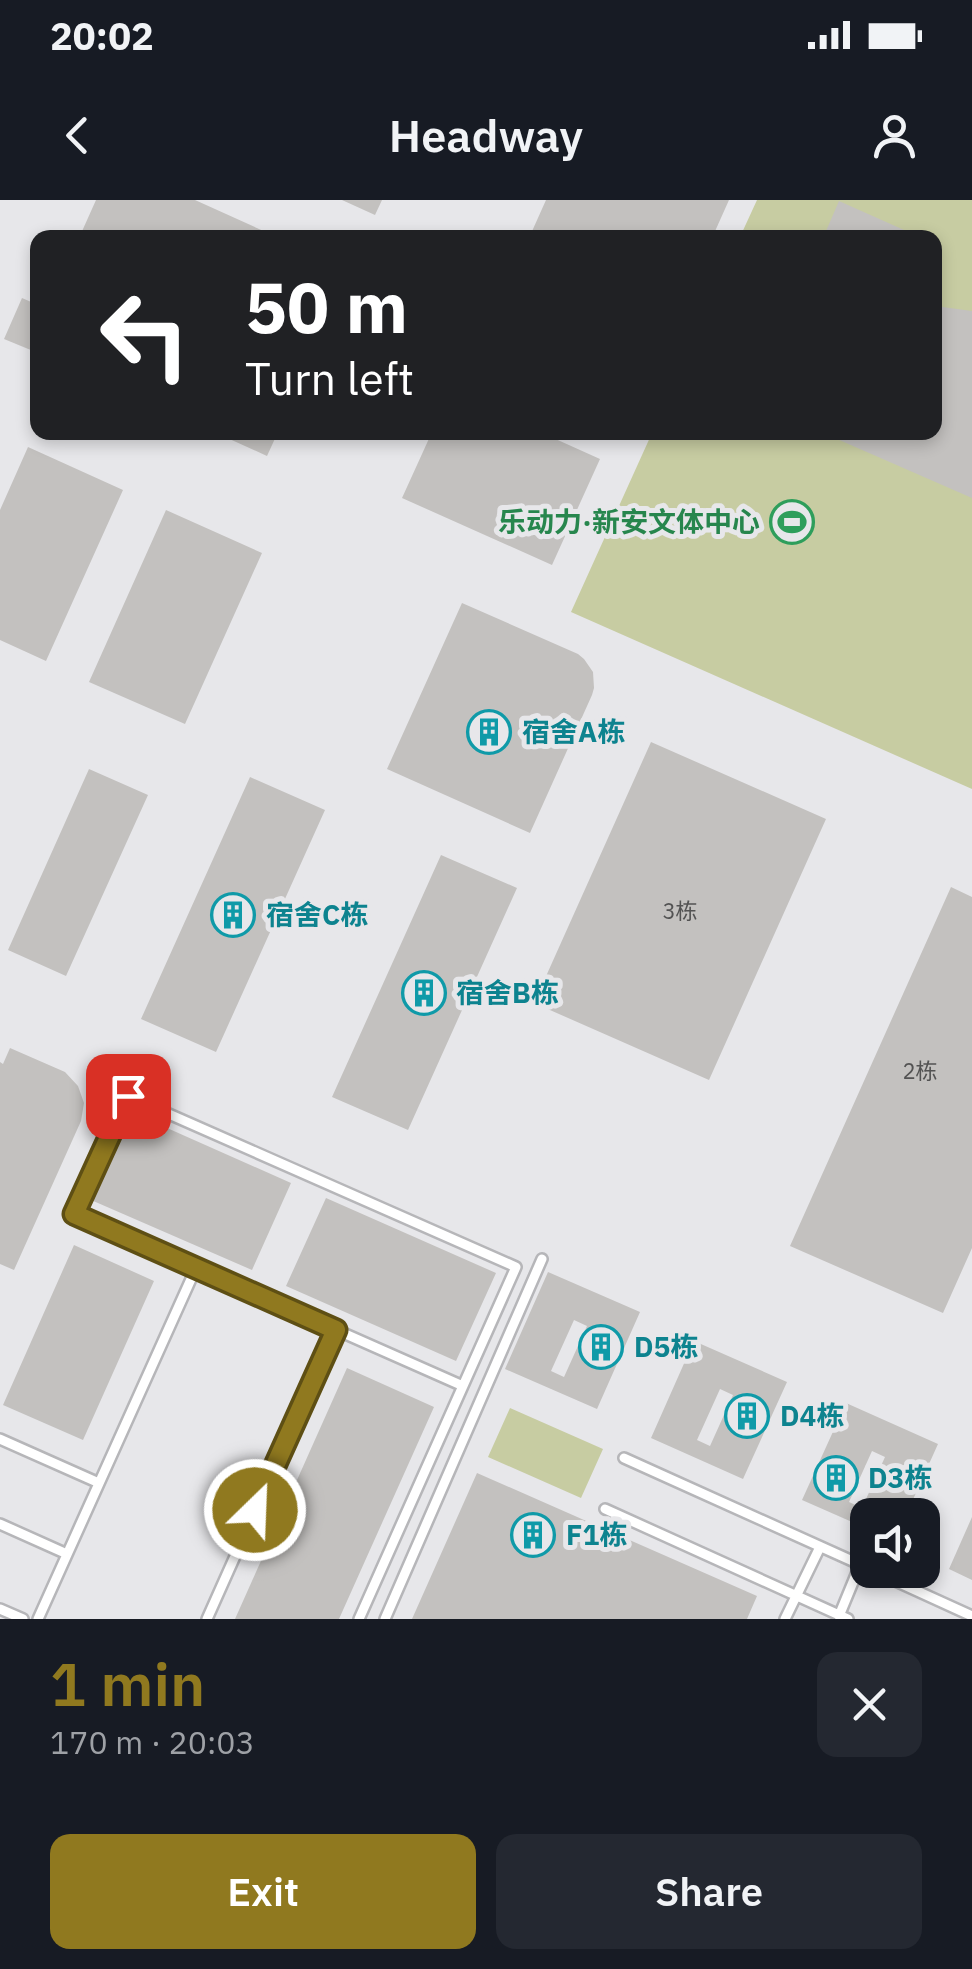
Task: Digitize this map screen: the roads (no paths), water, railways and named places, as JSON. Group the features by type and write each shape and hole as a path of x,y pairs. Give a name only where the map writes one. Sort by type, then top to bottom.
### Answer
{"lane":[{"path":"359,1619 463,1386 516,1267 128,1096 74,1214 463,1386"},
{"path":"385,1619 542,1259"},
{"path":"38,1619 196,1268"},
{"path":"207,1619 336,1330"},
{"path":"0,1439 99,1483"},
{"path":"624,1458 850,1561"},
{"path":"605,1508 842,1618 856,1588"},
{"path":"0,1524 68,1554"},
{"path":"785,1619 820,1547"},
{"path":"910,1588 972,1616"},
{"path":"0,1609 24,1619"}],"place":[{"name":"乐动力·新安文体中心","path":"792,522"},
{"name":"宿舍A栋","path":"489,732"},
{"name":"宿舍C栋","path":"233,915"},
{"name":"宿舍B栋","path":"424,993"},
{"name":"D5栋","path":"601,1347"},
{"name":"D4栋","path":"747,1416"},
{"name":"D3栋","path":"836,1478"},
{"name":"F1栋","path":"533,1535"}]}
